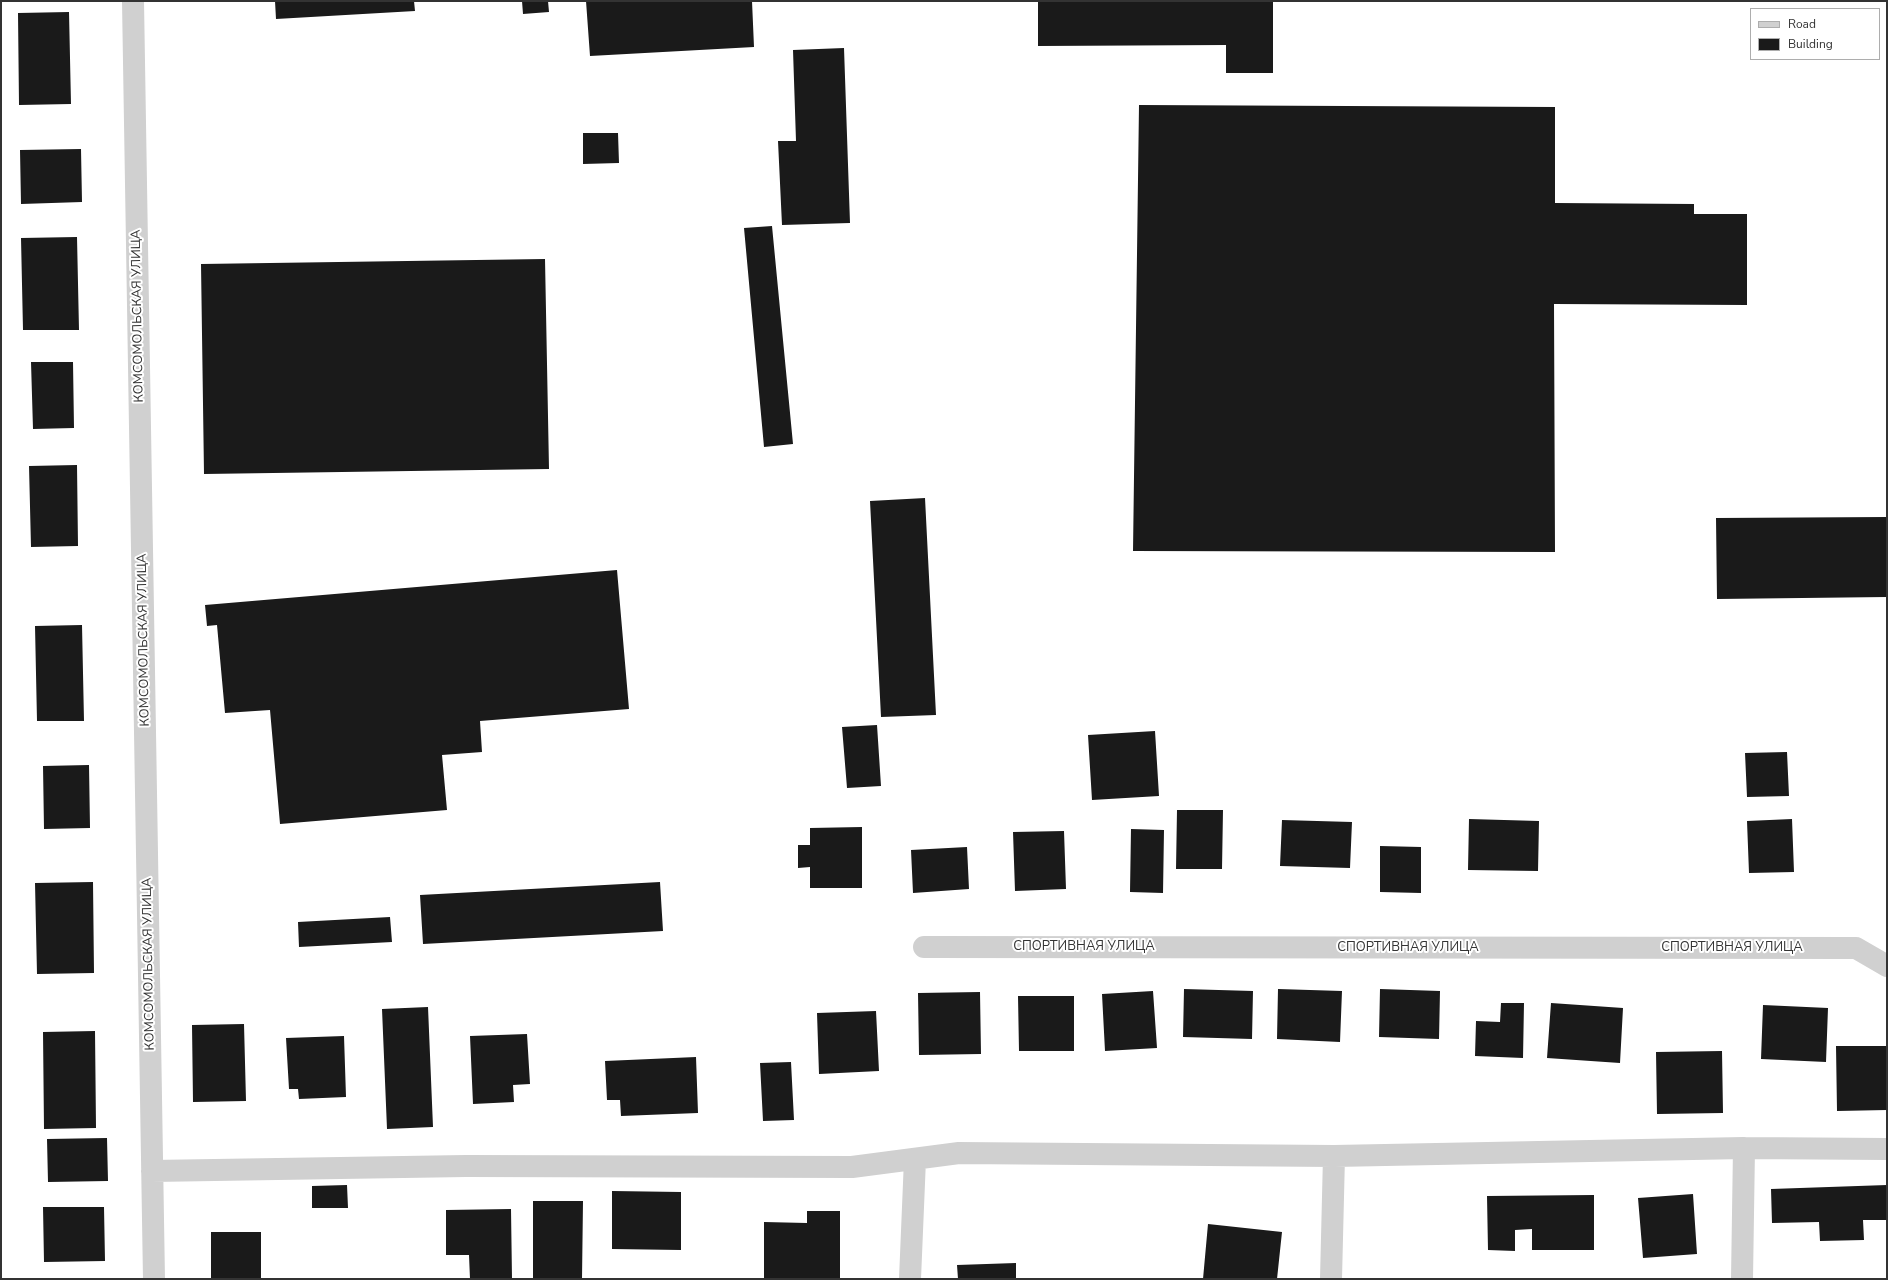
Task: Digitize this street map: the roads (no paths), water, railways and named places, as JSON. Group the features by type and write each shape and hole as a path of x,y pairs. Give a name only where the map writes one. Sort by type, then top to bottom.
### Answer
{"street":[{"name":"КОМСОМОЛЬСКАЯ УЛИЦА","path":"133,1 154,1279"},
{"name":"СПОРТИВНАЯ УЛИЦА","path":"924,947 1856,948 1887,966"},
{"path":"152,1171 466,1166 852,1167 959,1153 1334,1156 1744,1148 1887,1149"},
{"path":"1742,1279 1744,1148"},
{"path":"1331,1279 1334,1156"},
{"path":"910,1279 915,1159"}]}
